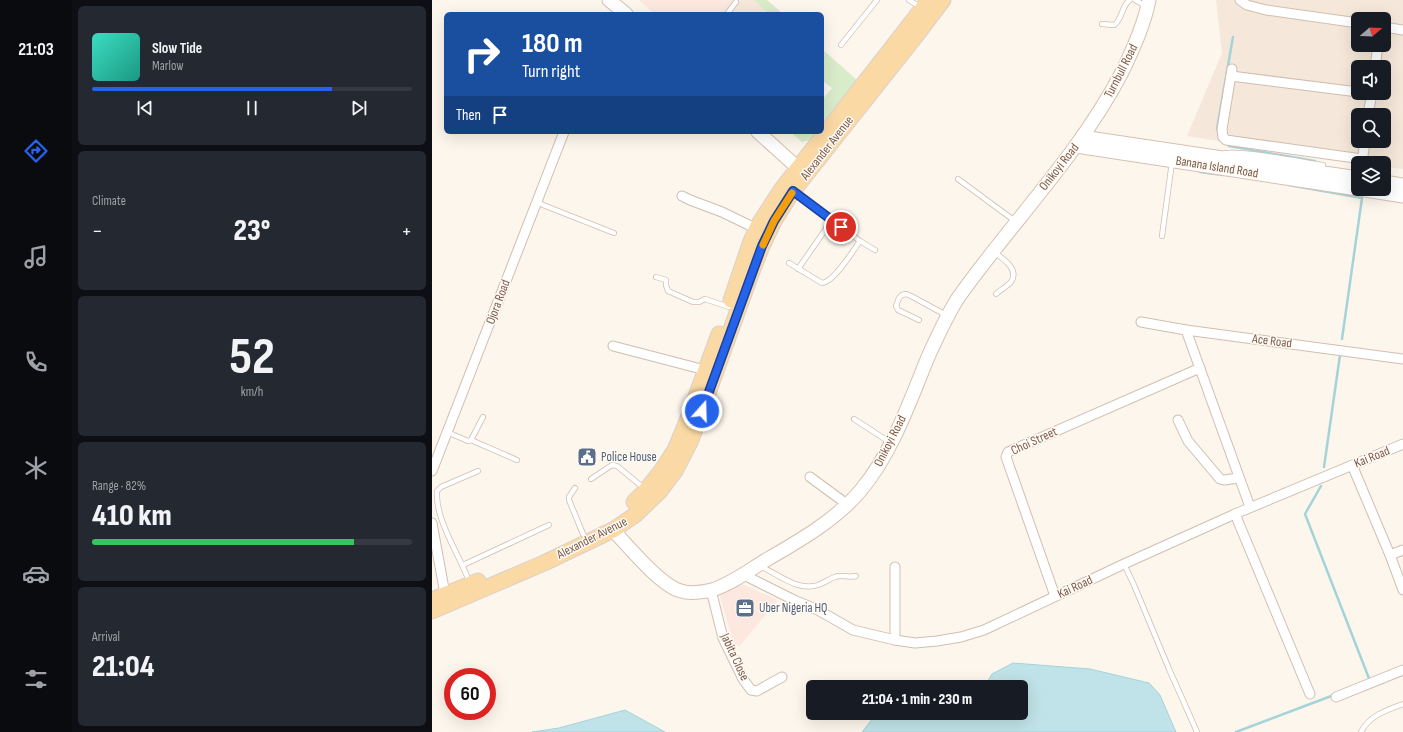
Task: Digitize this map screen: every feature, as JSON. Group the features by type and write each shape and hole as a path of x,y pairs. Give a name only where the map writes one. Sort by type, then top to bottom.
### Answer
{"main road":[{"name":"Alexander Avenue","path":"432,611 537,566 612,530 635,516 659,492 675,471 691,440 762,246 774,221 793,191 915,37 942,0"},
{"name":"Alexander Avenue","path":"438,597 470,585 583,534 614,518 630,506 646,490 662,470 675,450 757,229 781,190 926,4"}],"street":[{"path":"1240,0 1246,6 1266,10 1351,22"},
{"name":"Turnbull Road","path":"1079,142 1108,98 1135,47 1148,4"},
{"path":"611,6 622,12"},
{"path":"1391,28 1403,30"},
{"path":"1351,91 1231,72 1222,129 1223,137 1226,140 1351,159"},
{"name":"Ojora Road","path":"432,471 434,461 447,432 563,134"},
{"path":"760,134 798,168"},
{"name":"Banana Island Road","path":"1079,142 1218,158 1351,177"},
{"name":"Banana Island Road","path":"1079,142 1172,161 1351,188"},
{"name":"Onikoyi Road","path":"612,530 663,582 682,592 711,590 744,575 800,540 848,505 862,490 891,443 947,316 959,298 1079,142"},
{"path":"1391,183 1403,185"},
{"name":"Banana Island Road","path":"1391,194 1403,196"},
{"path":"682,196 722,212 757,229"},
{"name":"Ace Road","path":"1141,322 1186,330 1403,359"},
{"path":"1186,330 1250,507"},
{"path":"613,346 705,370"},
{"name":"Choi Street","path":"1055,596 1006,454 1200,368"},
{"path":"1178,420 1188,441 1220,479 1224,480 1239,478"},
{"name":"Kai Road","path":"744,575 794,600 818,610 854,630 895,640 915,643 961,638 984,630 1250,507 1403,444"},
{"path":"1352,465 1403,590"},
{"path":"810,477 848,505"},
{"path":"1235,514 1310,694"},
{"path":"432,523 438,597"},
{"path":"1390,555 1403,550"},
{"path":"895,567 895,640"},
{"name":"Jabita Close","path":"711,590 723,638 743,679 751,690 757,691 782,677"},
{"path":"1336,698 1403,670"}],"lane":[{"path":"841,44 876,0"},
{"path":"909,0 926,4"},
{"path":"1102,24 1114,25 1118,22 1124,7 1130,0"},
{"path":"1135,0 1148,4"},
{"path":"728,12 736,2"},
{"path":"1218,158 1224,152 1231,152 1323,165"},
{"path":"1162,236 1172,161"},
{"path":"958,179 1017,222"},
{"path":"793,191 876,250"},
{"path":"537,201 543,205 614,233"},
{"path":"798,269 832,220"},
{"path":"789,263 822,283 826,282 837,272 860,240"},
{"path":"994,252 1004,259 1010,266 1014,275 1011,282 996,294"},
{"path":"656,277 666,280 668,290 693,302 699,302 705,299 729,307"},
{"path":"919,320 898,310 896,306 902,295 906,294 911,296 947,316"},
{"path":"471,440 483,417"},
{"path":"854,419 891,443"},
{"path":"447,432 468,441 471,440 517,460"},
{"path":"591,479 612,465 617,466 646,490"},
{"path":"470,585 463,565 442,520 437,499 438,491 441,487 478,471"},
{"path":"575,488 569,497 569,500 583,534"},
{"path":"463,565 549,526"},
{"path":"1124,564 1197,732"},
{"path":"758,565 793,583 806,587 816,586 835,577 856,576"},
{"path":"1361,732 1365,724 1380,713 1403,704"}],"shaded area":[{"path":"639,0 730,0 721,12 652,12"},
{"path":"730,0 767,0 781,12 721,12"},
{"path":"1216,0 1403,0 1403,169 1391,168 1391,156 1351,156 1351,161 1187,136 1222,53"},
{"path":"742,584 778,600 739,647 733,641 719,593"}],"green space":[{"path":"754,0 767,0 781,12 767,12"},
{"path":"824,51 857,80 824,122 824,98 832,88 824,82"},
{"path":"792,134 815,134 810,140 802,142"}],"water":[{"path":"1013,663 1090,669 1149,683 1160,695 1176,732 862,732 871,720 1028,720 1028,680 988,680 992,674"},
{"path":"625,710 665,732 532,732 559,728"}],"waterway":[{"path":"1219,133 1217,129 1233,37"},
{"path":"1227,143 1229,146 1315,161"},
{"path":"1200,172 1223,175"},
{"path":"1289,185 1362,198 1342,339"},
{"path":"1324,467 1340,355"},
{"path":"1321,486 1305,514 1370,681"},
{"path":"1236,732 1334,695"}],"slow traffic":[{"path":"763,245 774,221 792,193"}],"place":[{"name":"Police House","path":"587,457"},
{"name":"Uber Nigeria HQ","path":"745,608"}],"route":[{"path":"702,411 762,246 774,221 793,191 841,227"}]}
